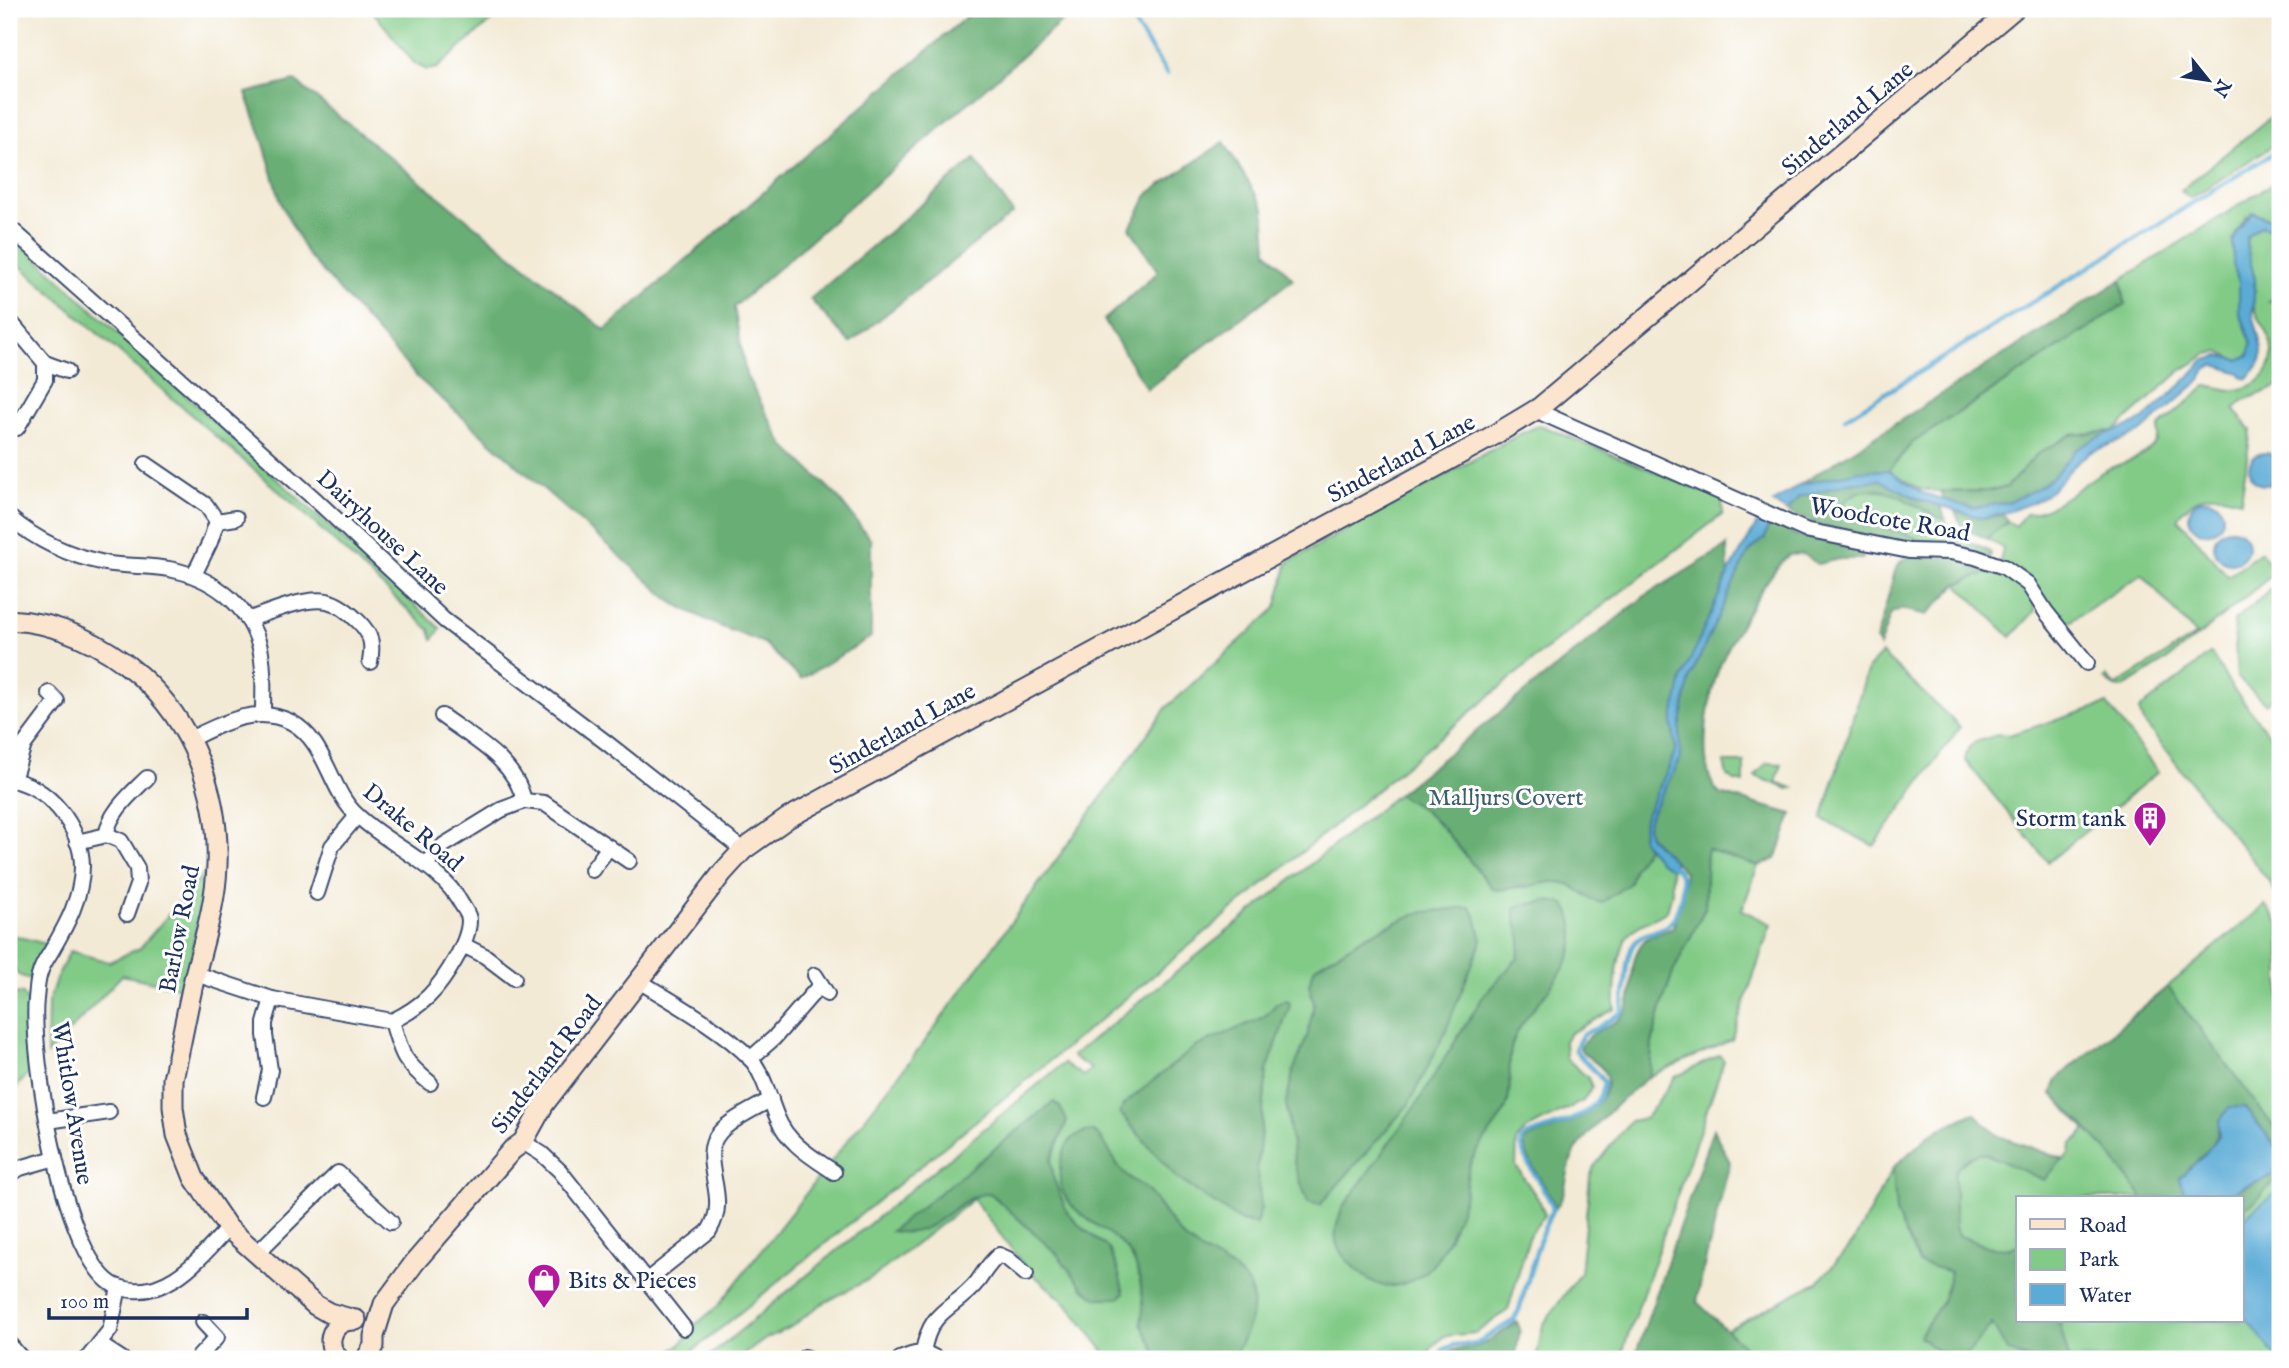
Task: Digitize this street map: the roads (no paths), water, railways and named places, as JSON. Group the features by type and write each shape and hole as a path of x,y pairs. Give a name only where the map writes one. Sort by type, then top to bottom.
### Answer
{"street":[{"name":"Sinderland Lane","path":"743,850 788,818 1484,441 1539,408 2014,9"},
{"name":"Dairyhouse Lane","path":"9,227 317,501 444,620 617,750 743,850"},
{"path":"9,320 45,363 45,380 17,428"},
{"path":"45,363 67,371"},
{"name":"Woodcote Road","path":"1539,408 1544,414 1818,534 1909,551 1950,552 2004,567 2028,584 2046,612 2087,663"},
{"path":"146,464 206,505 217,521"},
{"path":"9,517 37,538 67,553 105,563 167,569 210,582 234,601 248,620 259,646 263,714"},
{"path":"217,521 236,518"},
{"path":"194,575 217,521"},
{"path":"248,620 291,604 327,601 348,611 363,626 373,645 370,662"},
{"name":"Barlow Road","path":"9,620 24,620 68,631 124,662 155,689 190,739 209,792 217,829 215,888 173,1079 177,1135 194,1178 228,1228 315,1305 355,1320"},
{"path":"11,780 24,745 57,701 49,693"},
{"name":"Drake Road","path":"190,739 230,719 263,714 291,722 310,738 342,796 357,816 425,864 457,895 469,918 463,946 429,998 392,1021"},
{"path":"442,716 505,762 521,786 524,801"},
{"path":"107,835 107,827 123,803 147,778"},
{"name":"Whitlow Avenue","path":"11,780 29,785 55,805 68,821 77,842 82,865 78,898 39,974 35,1003 38,1059 55,1158 71,1214 92,1264 105,1280 119,1287"},
{"path":"425,864 444,845 501,810 524,801 544,803 629,861"},
{"path":"317,894 332,846 357,816"},
{"path":"77,842 107,835 121,841 137,868 138,883 127,914"},
{"path":"592,870 609,848"},
{"name":"Sinderland Road","path":"374,1350 384,1304 415,1262 512,1150 523,1142 544,1104 723,872 743,850"},
{"path":"463,946 485,956 514,978"},
{"path":"195,974 272,999 392,1021 408,1065 430,1083"},
{"path":"639,981 697,1017 750,1059 758,1069 777,1119 788,1136 799,1148 834,1172"},
{"path":"750,1059 774,1038 821,985"},
{"path":"264,1097 270,1070 265,1023 272,999"},
{"path":"646,1281 709,1231 714,1222 717,1205 711,1161 713,1145 719,1133 771,1099"},
{"path":"48,1121 109,1112"},
{"path":"523,1142 542,1154 560,1171 684,1328"},
{"path":"9,1175 19,1168 55,1158"},
{"path":"257,1253 338,1173 391,1222"},
{"path":"87,1359 110,1330 119,1287 152,1289 174,1280 197,1262 228,1228"},
{"path":"900,1359 912,1353 930,1356 929,1327 939,1314 978,1281 988,1264 999,1255 1026,1274"},
{"name":"Sinderland Road","path":"331,1350 336,1326 355,1320 384,1304"},
{"name":"Barlow Road","path":"315,1305 326,1323 331,1350"},
{"name":"Sinderland Road","path":"355,1320 366,1324 374,1350"},
{"path":"197,1359 217,1337 202,1322"},
{"path":"9,1343 22,1359"},
{"path":"99,1344 122,1359"}],"water":[{"path":"2253,212 2273,221 2280,221 2280,231 2261,226 2247,237 2246,245 2255,279 2253,314 2262,349 2262,358 2248,378 2215,365 2207,369 2198,382 2140,433 2091,452 2078,461 2051,491 2034,502 2007,512 1982,518 1920,500 1880,480 1849,483 1799,497 1787,512 1773,503 1799,485 1859,471 1889,470 1923,493 1972,508 2010,502 2038,488 2053,477 2076,450 2096,438 2142,421 2203,361 2219,356 2239,360 2249,355 2252,343 2239,311 2239,283 2233,264 2233,242 2237,231"},
{"path":"2265,453 2277,457 2281,469 2277,481 2265,485 2253,481 2249,469 2253,457"},
{"path":"2206,499 2218,504 2223,516 2218,528 2206,533 2194,528 2189,516 2194,504"},
{"path":"1761,517 1769,522 1765,538 1749,552 1690,678 1680,727 1680,760 1652,811 1647,826 1649,837 1675,862 1671,868 1659,861 1642,840 1644,819 1676,748 1672,724 1682,679 1728,574"},
{"path":"2231,529 2243,534 2248,546 2243,558 2231,563 2219,558 2214,546 2219,534"},
{"path":"2229,1107 2244,1107 2280,1151 2280,1169 2268,1178 2244,1186 2229,1196 2186,1196 2179,1178 2203,1156 2219,1136 2219,1122"},
{"path":"2280,1190 2280,1359 2244,1316 2244,1219"}],"waterway":[{"path":"1125,9 1167,74"},
{"path":"1845,418 2280,149"},
{"path":"1438,1359 1443,1350 1454,1345 1476,1344 1514,1320 1519,1310 1541,1236 1553,1208 1526,1159 1521,1141 1526,1136 1574,1119 1593,1105 1600,1095 1604,1083 1575,1049 1583,1034 1621,1013 1627,965 1634,944 1642,937 1667,926 1674,918 1681,898 1682,880 1678,870 1669,864"}],"place":[{"name":"Storm tank","path":"2150,848"},
{"name":"Bits & Pieces","path":"544,1310"}],"park label":[{"name":"Malljurs Covert","path":"1506,797"}]}
